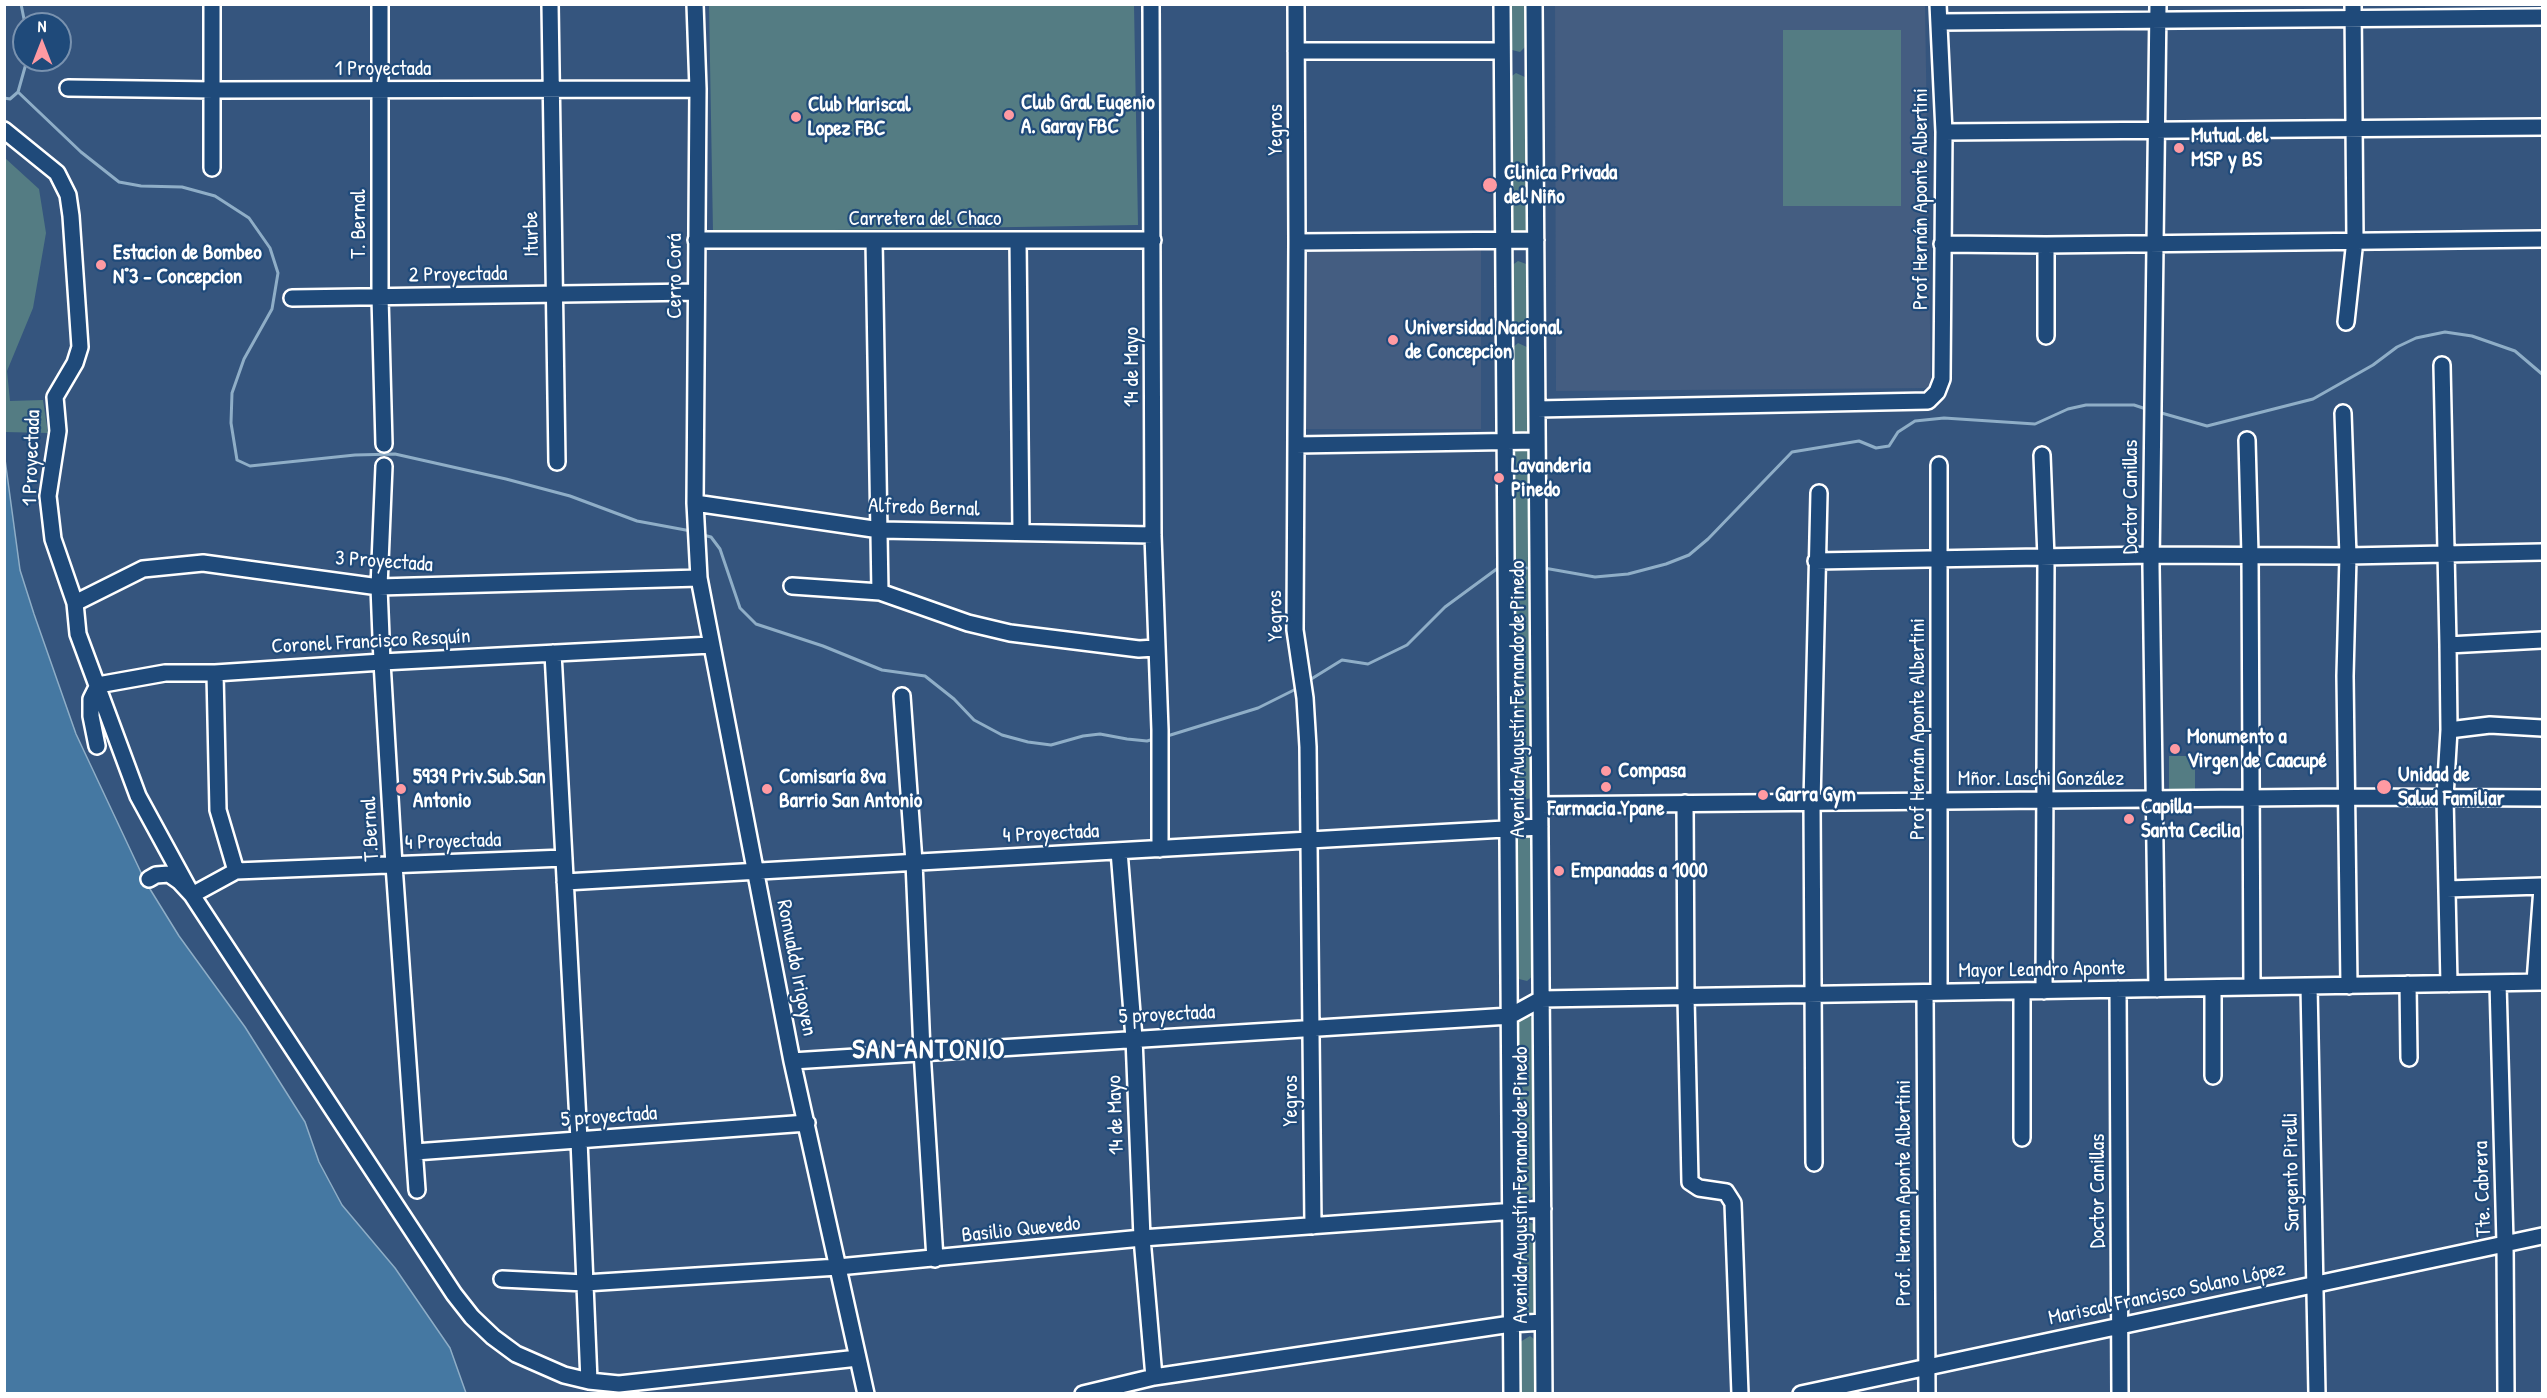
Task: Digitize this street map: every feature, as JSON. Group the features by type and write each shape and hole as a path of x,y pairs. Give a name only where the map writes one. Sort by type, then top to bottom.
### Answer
{"street":[{"path":"212,4 213,168"},
{"name":"T. Bernal","path":"380,4 380,297 384,444"},
{"name":"Iturbe","path":"550,4 557,462"},
{"name":"Cerro Corá","path":"695,4 698,88 694,503 698,549"},
{"name":"14 de Mayo","path":"1151,4 1153,535 1155,648 1160,729 1160,849"},
{"name":"Yegros","path":"1296,4 1295,630 1304,693 1308,747 1313,1226"},
{"name":"Avenida Augustín Fernando de Pinedo","path":"1502,4 1512,1394"},
{"name":"Avenida Augustín Fernando de Pinedo","path":"1534,4 1544,1394"},
{"name":"Prof Hernán Aponte Albertini","path":"1537,409 1928,401 1937,392 1942,379 1944,132 1938,4"},
{"name":"Doctor Canillas","path":"2157,989 2152,399 2158,4"},
{"path":"1939,22 2158,21 2353,12 2542,17"},
{"path":"2346,322 2355,240 2352,129 2353,12"},
{"path":"1296,51 1502,51"},
{"name":"1 Proyectada","path":"68,88 214,90 698,88"},
{"path":"1944,132 2542,127"},
{"name":"1 Proyectada","path":"4,130 57,173 68,195 80,347 75,363 55,397 58,431 48,496 52,539 75,603 78,634 138,796 192,895"},
{"path":"1942,244 2046,245 2542,239"},
{"name":"Carretera del Chaco","path":"696,240 1153,240"},
{"path":"874,240 880,592"},
{"path":"1018,240 1021,532"},
{"path":"1297,242 1536,240"},
{"path":"2046,245 2046,336"},
{"name":"2 Proyectada","path":"292,298 695,292"},
{"path":"2442,365 2449,729 2445,797 2448,984"},
{"path":"2343,413 2348,556 2345,676 2349,986"},
{"path":"2247,440 2250,555 2252,987"},
{"path":"1296,445 1537,441"},
{"path":"2042,455 2046,558 2044,991"},
{"name":"Prof Hernán Aponte Albertini","path":"1932,993 1939,800 1939,465"},
{"name":"T.Bernal","path":"384,466 379,587 382,662 417,1190"},
{"path":"1814,1163 1812,802 1819,493"},
{"name":"Alfredo Bernal","path":"694,503 880,530 1153,535"},
{"name":"Romualdo Irigoyen","path":"698,549 699,578 711,645 757,871 792,1061 866,1394"},
{"path":"1816,561 2152,555 2348,556 2542,552"},
{"name":"3 Proyectada","path":"75,603 142,569 203,564 379,587 699,578"},
{"path":"792,586 880,592 968,622 1010,633 1139,649 1155,648"},
{"path":"2448,645 2542,640"},
{"name":"Coronel Francisco Resquín","path":"98,684 165,674 711,645"},
{"path":"553,653 579,1140 589,1381"},
{"path":"192,895 236,871 218,810 215,673"},
{"path":"97,746 91,716 92,699 98,684"},
{"path":"902,696 914,862 922,1051 936,1259"},
{"path":"2449,729 2490,725 2542,728"},
{"name":"Mñor. Laschi González","path":"1540,805 2045,799 2542,798"},
{"path":"1685,802 1690,1182 1699,1188 1726,1192 1733,1203 1740,1394"},
{"name":"4 Proyectada","path":"565,882 1540,827"},
{"name":"14 de Mayo","path":"1119,851 1134,1038 1142,1238 1154,1377"},
{"name":"4 Proyectada","path":"236,871 564,858"},
{"path":"148,879 156,875 169,874 192,895 454,1294 472,1317 516,1354 540,1366 589,1381 619,1384 858,1358"},
{"path":"2447,889 2542,887 2539,982"},
{"name":"Mayor Leandro Aponte","path":"1541,999 2539,982"},
{"name":"Tte. Cabrera","path":"2498,983 2505,1244 2506,1394"},
{"path":"2408,984 2409,1058"},
{"name":"Sargento Pirelli","path":"2309,986 2317,1394"},
{"path":"2212,1076 2213,988"},
{"name":"Doctor Canillas","path":"2118,989 2120,1394"},
{"path":"2022,991 2022,1138"},
{"name":"Prof. Hernan Aponte Albertini","path":"1927,1394 1932,993"},
{"name":"5 proyectada","path":"792,1061 922,1051 1510,1016 1541,999"},
{"name":"5 proyectada","path":"415,1152 807,1123"},
{"name":"Basilio Quevedo","path":"502,1279 585,1283 838,1267 1142,1238 1543,1209"},
{"name":"Mariscal Francisco Solano López","path":"1801,1394 2542,1236"},
{"path":"1083,1394 1154,1377 1511,1324 1543,1322"}],"shaded area":[{"path":"1555,5 1925,5 1931,388 1556,391"},
{"name":"Universidad Nacional de Concepcion","path":"1481,249 1481,429 1305,429 1305,251"},
{"path":"4,452 20,570 34,614 76,734 145,881 179,936 245,1027 305,1122 319,1162 342,1205 395,1268 450,1348 466,1393 5,1393"}],"green space":[{"path":"709,5 1134,5 1138,225 713,232"},
{"path":"1508,5 1526,5 1526,46 1520,52 1512,50 1509,46"},
{"path":"1783,30 1901,30 1901,206 1783,206"},
{"path":"1516,73 1527,78 1528,229 1521,234 1514,233 1510,229 1509,78"},
{"path":"5,158 39,189 46,233 33,308 7,371 10,401 43,400 48,433 5,432"},
{"path":"1518,261 1529,265 1530,324 1519,330 1512,325 1511,266"},
{"path":"1518,343 1529,348 1530,428 1523,434 1512,429 1511,349"},
{"path":"1526,448 1530,456 1535,795 1524,800 1517,795 1512,452 1515,449"},
{"path":"2169,756 2195,756 2195,789 2169,789"},
{"path":"1519,834 1530,834 1534,837 1534,975 1527,981 1519,979 1516,975 1516,837"},
{"path":"1528,1016 1536,1020 1536,1194 1529,1200 1525,1200 1518,1194 1518,1021"},
{"path":"1528,1221 1535,1225 1535,1315 1529,1321 1517,1316 1517,1226"},
{"path":"1530,1336 1537,1341 1537,1393 1520,1393 1520,1342"}],"waterway":[{"path":"21,4 23,12"},
{"path":"4,98 10,99 18,92 24,72"},
{"path":"18,92 81,152 119,182 141,186 182,187 215,196 249,218 270,248 278,273 272,309 244,359 232,393 231,423 237,460 250,466 355,455 395,454 570,496 637,521 691,531"},
{"path":"2158,412 2207,426 2313,399 2373,365 2397,347 2416,338 2445,332 2472,336 2515,351 2542,374"},
{"path":"1544,568 1595,577 1628,574 1689,555 1708,539 1792,452 1859,441 1876,448 1889,446 1898,432 1915,421 1944,418 2035,424 2068,409 2086,405 2134,405 2149,410"},
{"path":"703,535 711,537 720,549 740,608 756,624 823,646 882,670 925,676 954,699 974,720 1002,735 1051,745 1100,734 1147,741 1154,739"},
{"path":"1308,681 1342,660 1368,664 1407,645 1445,607 1498,568"},
{"path":"1515,568 1527,568"},
{"path":"1164,737 1258,708 1298,688"}],"place":[{"name":"Club Gral Eugenio A. Garay FBC","path":"1009,115"},
{"name":"Club Mariscal Lopez FBC","path":"796,117"},
{"name":"Mutual del MSP y BS","path":"2179,148"},
{"name":"Clinica Privada del Niño","path":"1490,185"},
{"name":"Estacion de Bombeo N°3 - Concepcion","path":"101,265"},
{"name":"Universidad Nacional de Concepcion","path":"1393,340"},
{"name":"Lavanderia Pinedo","path":"1499,478"},
{"name":"Monumento a Virgen de Caacupé","path":"2175,749"},
{"name":"Compasa","path":"1606,771"},
{"name":"Farmacia Ypane","path":"1606,787"},
{"name":"Unidad de Salud Familiar","path":"2384,787"},
{"name":"5939 Priv.Sub.San Antonio","path":"401,789"},
{"name":"Comisaría 8va Barrio San Antonio","path":"767,789"},
{"name":"Garra Gym","path":"1763,795"},
{"name":"Capilla Santa Cecilia","path":"2129,819"},
{"name":"Empanadas a 1000","path":"1559,871"}],"district":[{"name":"SAN ANTONIO","path":"929,1051"}]}
